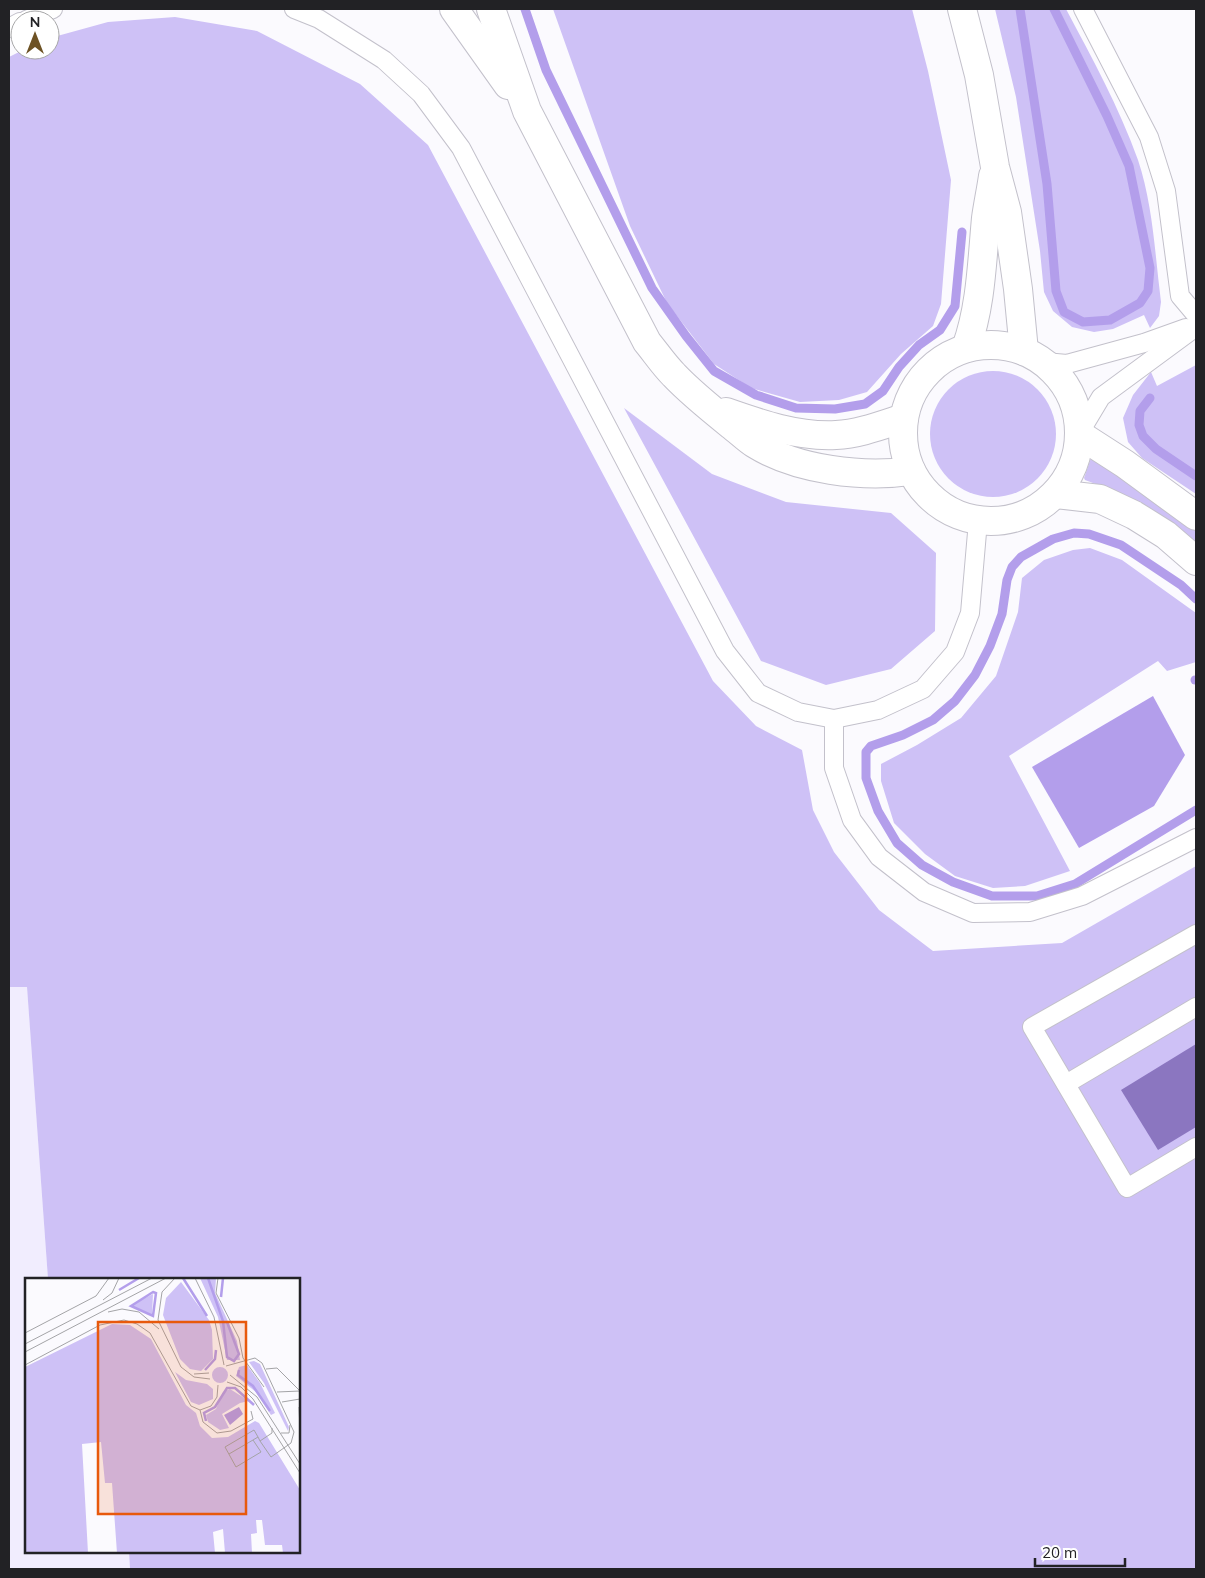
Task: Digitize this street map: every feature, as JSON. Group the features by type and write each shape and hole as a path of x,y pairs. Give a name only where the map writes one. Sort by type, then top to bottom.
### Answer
{"main road":[{"path":"454,9 527,111 648,342 673,374 705,405 755,444 782,457 839,471 868,474 911,471"},
{"path":"491,9 527,111"},
{"path":"962,9 979,75 995,167 1007,212 1018,289 1035,357"},
{"path":"966,348 980,290 987,215 995,167"},
{"path":"995,344 1035,357 1061,379 1076,406 1080,434 1077,457 1069,477 1056,494 1033,511 1006,521 978,521 950,512 927,495 911,471 903,445 904,418 911,394 925,374 943,358 966,348 995,344"},
{"path":"705,405 766,426 812,434 836,435 859,432 904,418"},
{"path":"1080,434 1196,516"},
{"path":"1056,494 1100,499 1134,515 1166,535 1196,561"}],"lane":[{"path":"294,9 318,19 384,60 421,94 461,148 725,651 758,692 798,712 834,719 878,710 923,689 955,652 970,613 978,521"},
{"path":"1083,9 1149,137 1166,190 1180,296 1196,315"},
{"path":"1035,357 1067,364 1144,343 1196,326"},
{"path":"1080,434 1101,398 1196,326"},
{"path":"834,719 834,768 852,820 879,857 924,892 973,913 1030,912 1082,896 1196,838"},
{"path":"1196,934 1032,1027 1127,1188 1196,1147"},
{"path":"1066,1084 1196,1007"}],"shaded area":[{"path":"553,9 912,9 928,71 951,180 941,304 933,326 901,354 867,392 839,400 800,402 751,388 714,364 667,303 630,226"},
{"path":"995,9 1066,9 1105,83 1131,140 1147,195 1161,302 1159,316 1150,328 1144,315 1113,329 1094,332 1072,327 1053,311 1044,292 1040,251 1016,97"},
{"path":"175,17 257,31 360,84 428,145 713,681 756,726 802,750 813,810 834,852 879,910 933,951 1062,943 1196,866 1196,1569 130,1569 129,1553 300,1553 300,1278 48,1278 27,987 9,987 9,57 10,60 60,60 60,35 108,22"},
{"path":"1196,365 1196,494 1142,458 1128,442 1123,418 1133,395 1151,372 1157,386"},
{"path":"993,371 1017,376 1028,381 1038,389 1046,399 1051,410 1056,434 1051,458 1046,469 1038,479 1028,487 1017,492 993,497 969,492 958,487 948,479 940,469 935,458 930,434 935,410 940,399 948,389 958,381 969,376"},
{"path":"624,408 712,474 786,502 891,513 936,553 935,631 891,669 826,685 761,661"},
{"path":"1091,458 1196,523 1196,547 1101,486 1085,480"},
{"path":"1090,548 1122,560 1196,613 1196,662 1167,671 1158,661 1009,756 1070,871 1025,886 993,888 955,876 925,854 894,823 881,781 881,764 961,718 996,676 1018,612 1022,578 1044,560 1073,550"},
{"path":"1153,696 1185,755 1154,806 1079,848 1032,767"},
{"path":"27,986 48,1278 25,1278 25,1553 129,1553 130,1569 9,1569 9,987"}],"building":[{"path":"1196,1044 1196,1127 1158,1150 1121,1090"}],"waterway":[{"path":"525,9 546,70 652,288 714,371 756,395 796,408 835,409 865,404 883,391 899,367 919,345 940,330 955,306 962,232"},
{"path":"1020,9 1047,184 1056,291 1064,312 1083,322 1110,320 1140,303 1148,291 1150,268 1129,166 1107,116 1054,9"},
{"path":"1150,398 1140,411 1139,425 1143,436 1156,449 1196,476"},
{"path":"1196,599 1181,585 1121,545 1089,534 1074,533 1053,539 1021,557 1012,567 1007,580 1002,614 990,646 975,675 955,701 933,720 903,735 871,746 866,752 866,778 878,811 897,843 922,865 953,882 992,896 1037,896 1075,884 1196,810"}]}
